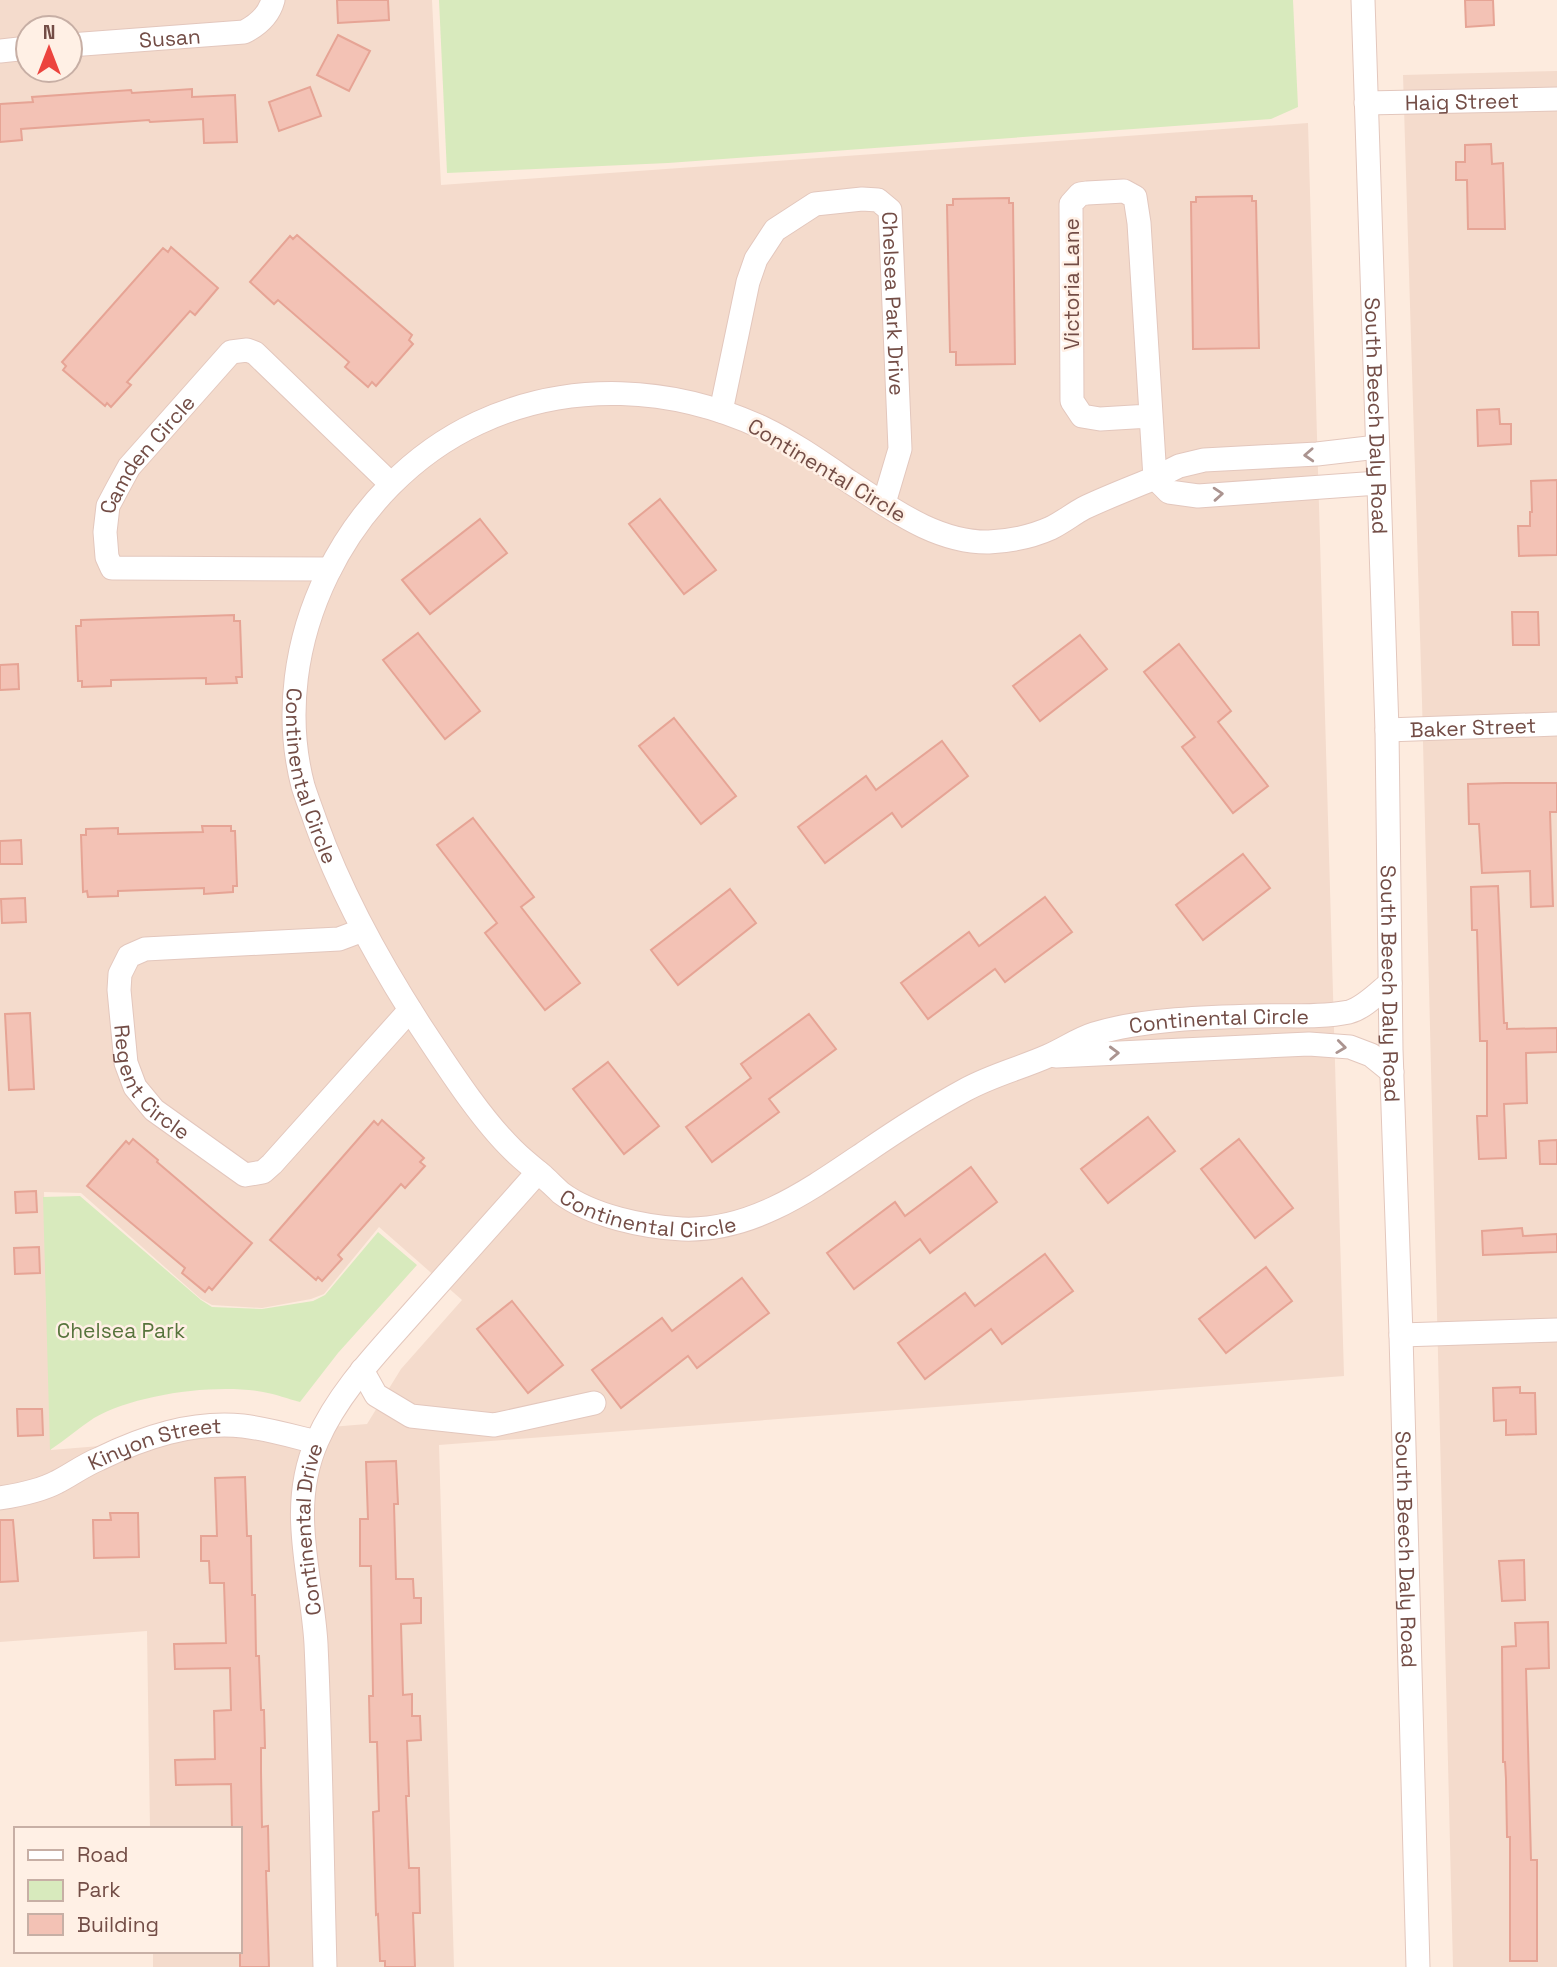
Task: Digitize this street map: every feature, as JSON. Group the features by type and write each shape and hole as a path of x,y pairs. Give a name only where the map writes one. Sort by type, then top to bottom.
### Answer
{"street":[{"name":"South Beech Daly Road","path":"1363,0 1387,730 1392,1072 1418,1967"},
{"name":"Susan","path":"84,44 244,32 252,28 268,9"},
{"name":"Haig Street","path":"1366,103 1557,99"},
{"name":"Victoria Lane","path":"1150,416 1100,419 1082,416 1072,401 1071,204 1080,194 1124,191 1135,197 1139,223 1155,478"},
{"name":"Chelsea Park Drive","path":"721,411 748,282 756,259 775,230 815,204 878,200 890,210 900,449 884,503"},
{"name":"Camden Circle","path":"330,569 112,568 107,557 105,532 108,506 129,467 231,352 255,353 391,484"},
{"name":"Continental Circle","path":"1377,447 1317,454 1204,460 1179,466 1082,509 1053,527 1023,538 992,542 956,538 926,528 769,431 721,411 684,400 636,394 576,395 540,401 484,421 446,440 391,484 370,508 330,569 315,603 304,638 295,719 304,788 341,887 391,980 437,1052 509,1147 570,1199 623,1220 693,1229 725,1225 764,1213 793,1200 967,1089 1005,1071 1046,1057 1090,1035 1136,1025 1190,1019 1356,1011 1390,983"},
{"path":"1155,478 1169,492 1198,496 1378,483"},
{"name":"Baker Street","path":"1387,730 1557,724"},
{"name":"Regent Circle","path":"363,930 339,939 145,949 129,956 120,974 119,989 126,1063 135,1087 154,1110 245,1175 263,1172 410,1010"},
{"name":"Continental Circle","path":"1046,1057 1308,1044 1350,1047 1371,1055 1392,1072"},
{"name":"Continental Drive","path":"325,1967 316,1641 301,1513 305,1477 316,1442 334,1408 362,1370 538,1172"},
{"path":"1401,1335 1557,1329"},
{"path":"362,1370 376,1395 411,1416 494,1425 594,1403"},
{"name":"Kinyon Street","path":"0,1497 54,1484 125,1446 184,1428 240,1426 316,1442"}],"shaded area":[{"path":"0,0 432,0 441,185 1308,123 1344,1376 439,1445 454,1967 153,1967 153,1953 242,1953 242,1827 150,1827 147,1631 0,1642","holes":["44,1192 81,1193 201,1299 212,1305 262,1308 324,1294 379,1227 462,1300 401,1369 367,1424 51,1450"]},
{"path":"1557,71 1557,1967 1453,1967 1422,701 1403,75"}],"green space":[{"path":"439,0 1293,0 1298,107 1271,119 668,163 447,173"},
{"name":"Chelsea Park","path":"80,1196 212,1307 262,1309 313,1301 325,1295 378,1232 417,1265 338,1353 300,1402 268,1393 223,1389 153,1397 94,1418 50,1450 43,1197"}],"building":[{"path":"337,0 388,0 389,20 338,23"},
{"path":"1465,0 1493,0 1494,25 1466,27"},
{"path":"338,35 370,51 349,91 317,75"},
{"path":"310,87 321,116 279,131 269,102"},
{"path":"192,89 192,97 235,95 237,142 204,143 203,119 21,129 22,140 0,142 0,104 33,102 32,97"},
{"path":"1491,144 1492,164 1503,163 1505,229 1468,229 1467,180 1456,180 1456,162 1465,162 1465,145"},
{"path":"1252,196 1252,201 1256,201 1259,348 1193,349 1191,202 1196,202 1196,197"},
{"path":"1009,198 1009,203 1013,203 1015,364 956,365 956,352 950,352 947,205 953,205 953,199"},
{"path":"297,235 412,335 409,340 413,344 376,386 372,382 368,387 345,367 349,362 278,300 274,304 250,282 290,236 293,239"},
{"path":"171,247 218,288 195,315 190,311 127,382 131,385 111,407 107,403 105,406 63,370 66,366 62,362 163,248 168,252"},
{"path":"1499,409 1500,424 1511,424 1511,444 1478,446 1477,410"},
{"path":"1557,480 1557,555 1519,556 1518,526 1530,526 1531,481"},
{"path":"660,499 716,570 684,594 629,524"},
{"path":"480,519 507,553 430,614 402,580"},
{"path":"1512,612 1538,612 1539,645 1513,645"},
{"path":"234,615 234,621 240,621 242,677 236,677 237,683 206,684 206,678 111,680 111,686 82,687 82,681 78,681 76,626 81,626 81,620"},
{"path":"418,633 480,711 445,739 383,660"},
{"path":"1080,635 1107,669 1040,721 1013,686"},
{"path":"1179,644 1231,711 1218,722 1268,786 1233,813 1182,747 1195,737 1144,672"},
{"path":"18,664 19,689 0,690 0,665"},
{"path":"674,718 736,796 701,824 639,746"},
{"path":"942,741 968,776 902,827 892,813 825,863 798,827 866,776 876,790"},
{"path":"1557,783 1557,812 1550,812 1553,906 1531,907 1530,871 1482,873 1479,824 1469,824 1468,784"},
{"path":"473,818 534,897 521,907 580,983 545,1010 485,933 497,923 437,845"},
{"path":"202,826 231,826 231,831 235,831 237,886 233,886 233,892 204,894 204,888 118,891 118,896 88,897 87,891 83,892 81,835 86,835 86,829 118,828 118,834 203,832"},
{"path":"21,840 22,864 0,864 0,841"},
{"path":"1243,854 1270,888 1203,940 1176,905"},
{"path":"1498,886 1504,1023 1507,1023 1507,1029 1557,1028 1557,1052 1526,1053 1527,1103 1504,1104 1506,1158 1479,1159 1477,1116 1487,1116 1487,1041 1480,1041 1477,930 1472,930 1471,887"},
{"path":"730,889 756,923 678,985 651,950"},
{"path":"1045,897 1072,932 1005,982 995,969 928,1019 901,983 969,932 979,946"},
{"path":"25,898 26,922 2,923 1,899"},
{"path":"30,1013 34,1089 9,1090 5,1014"},
{"path":"809,1014 836,1049 769,1099 779,1112 712,1162 686,1127 751,1078 741,1064"},
{"path":"608,1062 659,1126 624,1154 573,1089"},
{"path":"1148,1117 1175,1151 1108,1203 1081,1169"},
{"path":"382,1120 424,1158 420,1162 425,1166 405,1188 401,1184 338,1255 342,1259 322,1281 318,1277 316,1280 270,1240 374,1121 378,1125"},
{"path":"133,1139 252,1243 212,1290 209,1287 205,1292 182,1273 185,1268 87,1186 126,1141 129,1144"},
{"path":"1239,1139 1293,1208 1255,1238 1201,1169"},
{"path":"1557,1140 1557,1164 1540,1164 1539,1141"},
{"path":"971,1167 997,1202 930,1253 920,1239 854,1289 827,1253 895,1202 905,1216"},
{"path":"36,1191 37,1212 16,1213 15,1192"},
{"path":"1522,1228 1523,1236 1557,1234 1557,1252 1483,1255 1482,1231"},
{"path":"39,1247 40,1273 15,1274 14,1248"},
{"path":"1045,1254 1073,1291 1002,1344 991,1329 925,1379 898,1343 965,1293 975,1306"},
{"path":"1266,1267 1292,1301 1226,1353 1199,1319"},
{"path":"742,1278 769,1313 697,1368 688,1356 621,1408 592,1370 662,1318 672,1331"},
{"path":"512,1301 563,1365 528,1393 477,1329"},
{"path":"1520,1387 1520,1393 1535,1393 1536,1434 1506,1435 1506,1420 1494,1421 1493,1388"},
{"path":"17,1409 42,1409 43,1435 18,1436"},
{"path":"396,1461 396,1579 413,1579 414,1598 421,1598 421,1623 401,1624 403,1695 412,1694 412,1716 420,1716 421,1740 407,1741 409,1868 419,1868 420,1913 413,1913 415,1967 385,1967 385,1961 380,1961 373,1812 379,1811 377,1742 370,1742 369,1696 373,1696 371,1566 360,1566 360,1519 368,1519 366,1462"},
{"path":"245,1477 247,1536 251,1536 252,1595 255,1595 256,1656 259,1656 261,1710 264,1710 265,1748 261,1748 262,1827 268,1826 269,1871 266,1871 269,1967 240,1967 242,1827 232,1827 231,1784 176,1785 175,1760 215,1759 214,1711 231,1710 230,1668 175,1669 174,1644 226,1643 224,1583 210,1583 209,1561 201,1561 201,1536 217,1536 215,1478"},
{"path":"110,1513 138,1513 139,1557 94,1558 93,1520 111,1520"},
{"path":"0,1520 13,1520 18,1581 0,1582"},
{"path":"1524,1560 1525,1600 1502,1601 1499,1561"},
{"path":"1548,1622 1549,1668 1526,1669 1531,1860 1537,1860 1537,1961 1510,1961 1510,1837 1507,1837 1503,1762 1502,1647 1516,1646 1515,1623"}]}
